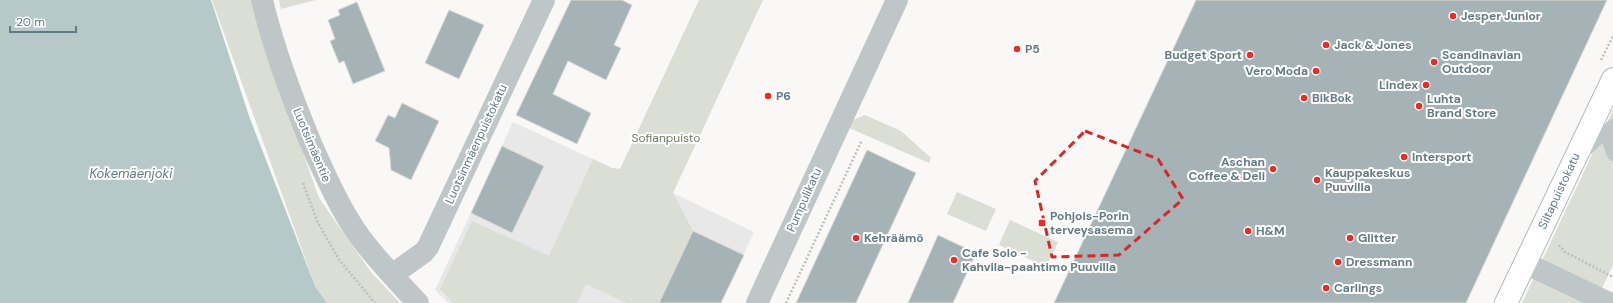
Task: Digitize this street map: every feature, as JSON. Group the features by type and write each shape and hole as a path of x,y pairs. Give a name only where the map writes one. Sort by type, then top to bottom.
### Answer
{"main road":[{"name":"Siltapuistokatu","path":"1506,303 1613,79"}],"street":[{"name":"Luotsimäentie","path":"262,0 272,40 294,102 331,188 360,236 392,275 418,303"},
{"name":"Luotsinmäenpuistokatu","path":"392,275 424,252 428,247 544,0"},
{"name":"Pumpulikatu","path":"757,303 897,0"},
{"path":"1524,264 1609,303"}],"lane":[{"path":"1571,166 1613,126"},
{"path":"1613,126 1608,141 1613,156"}],"path":[{"path":"786,303 862,140"},
{"path":"1541,228 1566,252 1613,277"}],"highlighted area":[{"path":"1085,131 1158,159 1183,199 1119,255 1052,257 1035,181"}],"shaded area":[{"path":"513,122 612,168 620,169 673,193 754,232 721,303 448,303 435,290"}],"green space":[{"path":"212,0 253,0 255,16 319,198 371,272 400,303 327,303 315,286"},
{"path":"279,0 316,0 281,9"},
{"name":"Sofianpuisto","path":"699,0 763,0 673,193 693,231 659,303 627,303 586,284 577,303 453,303 440,289 472,221 549,256 593,159 612,168 620,169"},
{"path":"1613,110 1613,265 1595,303 1522,303"},
{"path":"865,115 901,131 931,158 929,163 847,127 849,122"},
{"path":"957,192 996,209 986,231 947,214"},
{"path":"1010,220 1058,242 1046,267 999,245"}],"water":[{"name":"Kokemäenjoki","path":"0,0 211,0 249,116 315,286 327,303 0,303"}],"building":[{"path":"571,0 622,0 632,5 614,45 621,48 606,80 568,61 553,94 591,113 577,144 516,115"},
{"name":"Kauppakeskus Puuvilla","path":"1196,0 1607,0 1466,303 1054,303"},
{"path":"357,2 385,71 353,84 344,61 339,63 330,41 335,39 328,20 340,15 338,10"},
{"path":"449,10 484,25 459,79 425,63"},
{"path":"402,103 439,121 411,180 391,170 389,148 375,141 388,115 395,118"},
{"path":"502,146 544,166 512,233 471,213"},
{"name":"Kehräämö","path":"867,150 916,173 856,303 796,303"},
{"path":"693,231 744,255 721,303 659,303"},
{"path":"938,235 976,253 953,303 908,303"}],"place":[{"name":"Jesper Junior","path":"1453,16"},
{"name":"Jack & Jones","path":"1326,45"},
{"name":"P5","path":"1017,49"},
{"name":"Budget Sport","path":"1250,55"},
{"name":"Scandinavian Outdoor","path":"1434,62"},
{"name":"Vero Moda","path":"1316,71"},
{"name":"Lindex","path":"1426,85"},
{"name":"P6","path":"768,96"},
{"name":"BikBok","path":"1304,98"},
{"name":"Luhta Brand Store","path":"1419,106"},
{"name":"Intersport","path":"1404,157"},
{"name":"Aschan Coffee & Deli","path":"1273,169"},
{"name":"Kauppakeskus Puuvilla","path":"1317,180"},
{"name":"Pohjois-Porin terveysasema","path":"1042,223"},
{"name":"H&M","path":"1248,231"},
{"name":"Kehräämö","path":"856,238"},
{"name":"Glitter","path":"1350,238"},
{"name":"Cafe Solo - Kahvila-paahtimo Puuvilla","path":"954,260"},
{"name":"Dressmann","path":"1338,262"},
{"name":"Carlings","path":"1326,288"}]}
